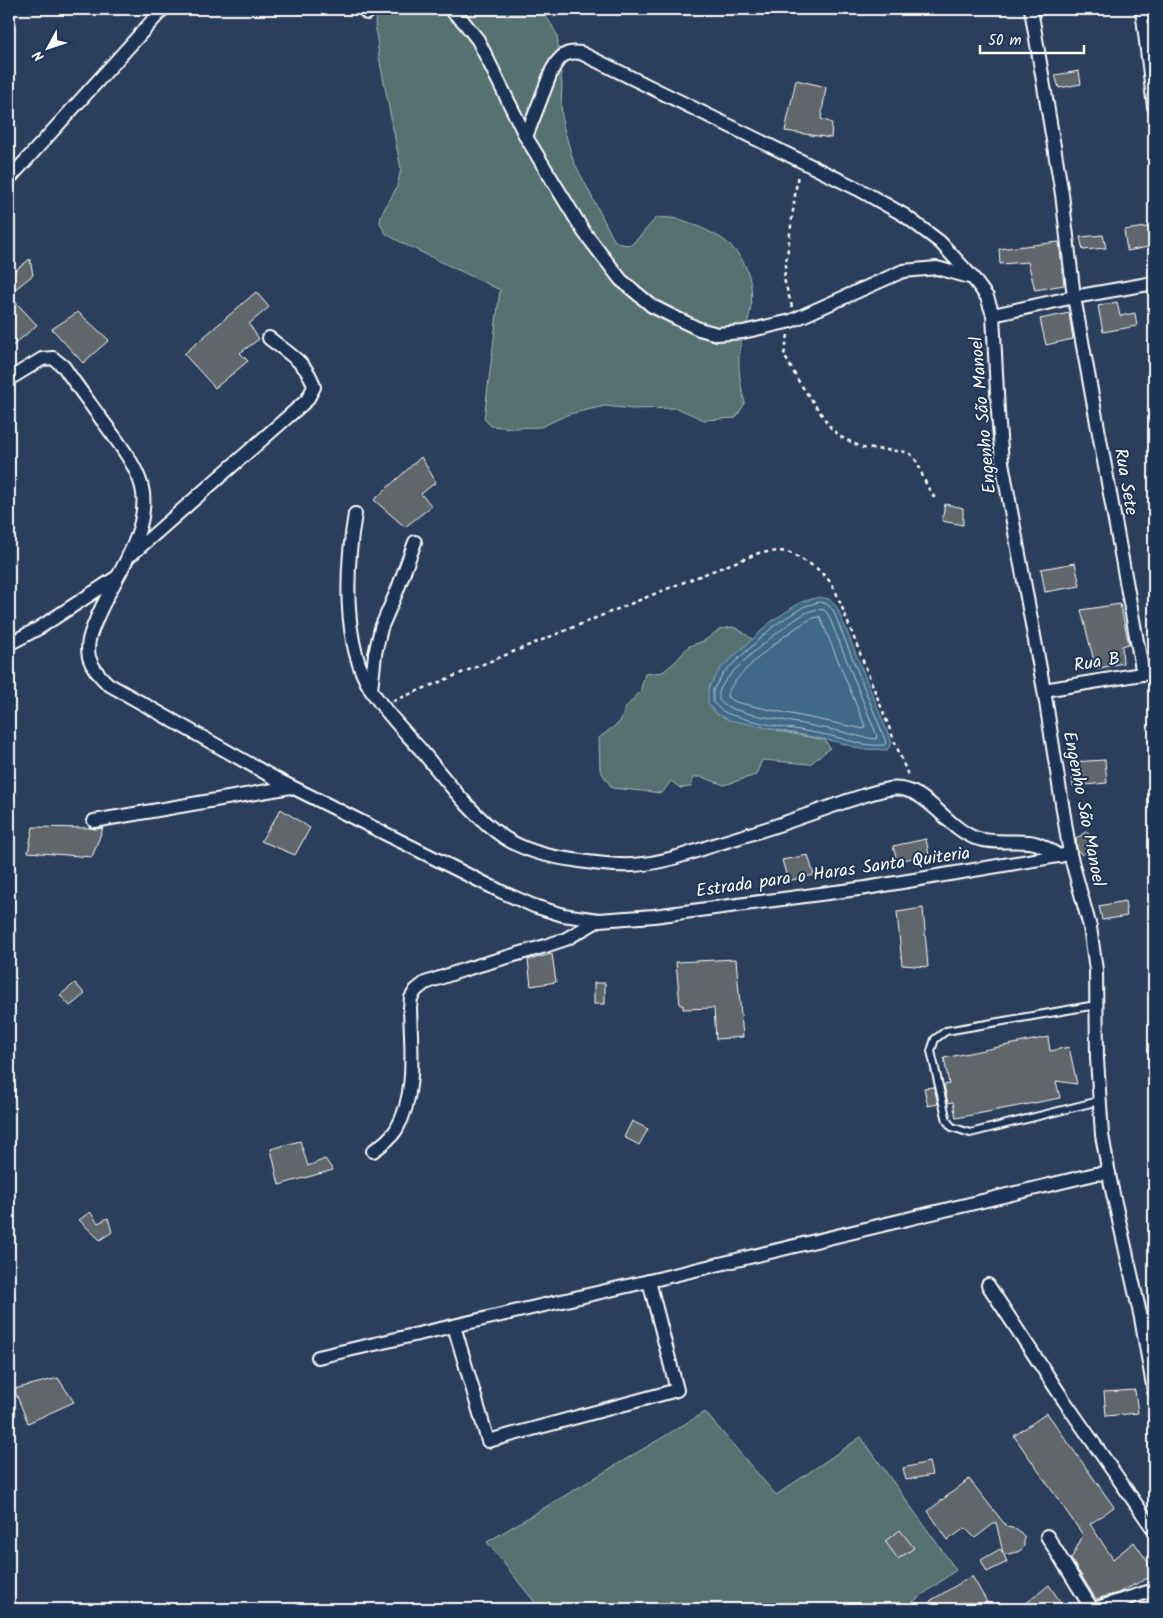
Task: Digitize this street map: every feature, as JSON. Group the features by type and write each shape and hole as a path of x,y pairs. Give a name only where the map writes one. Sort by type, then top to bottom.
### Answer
{"street":[{"path":"9,179 163,9"},
{"path":"450,9 463,21 478,40 526,137 584,232 621,280 652,306 699,329 717,334 743,332 792,321 903,271 938,268 973,278"},
{"path":"1031,9 1062,194 1074,297"},
{"path":"1142,9 1154,107"},
{"path":"526,137 558,61 564,55 572,52 581,53 860,190 904,215 940,242 973,278 988,297 993,315"},
{"name":"Engenho São Manoel","path":"1154,283 1074,297 993,315 1002,462 1044,690 1065,855 1090,928 1096,970 1099,1101 1102,1135 1142,1318 1154,1390"},
{"name":"Rua Sete","path":"1074,297 1148,673"},
{"path":"126,559 308,400 314,387 312,377 302,365 269,338"},
{"path":"9,379 42,359 53,358 64,367 133,464 143,491 143,515 135,542 99,612 88,642 89,658 96,672 108,684 290,787 534,906 563,915 599,920"},
{"path":"355,514 348,565 349,608 355,651 360,668 383,705 482,819 504,838 526,849 557,858 613,866 660,861 783,824 890,788 915,793 961,830 976,838 997,842 1029,842 1065,855"},
{"path":"372,690 375,654 381,628 415,542"},
{"path":"9,644 39,628 117,577"},
{"name":"Rua B","path":"1044,690 1148,673"},
{"path":"94,821 290,787"},
{"name":"Estrada para o Haras Santa Quiteria","path":"599,920 664,914 866,888 1065,855"},
{"path":"373,1150 387,1141 403,1116 411,1081 410,1008 411,998 416,990 425,983 466,968 566,939 599,920"},
{"path":"318,1357 649,1281 1095,1174 1109,1173"},
{"path":"454,1326 488,1441 677,1390 649,1281"},
{"path":"988,1285 1063,1399 1154,1530"},
{"path":"1047,1536 1093,1609 1154,1590"}],"lane":[{"path":"1096,1005 946,1031 935,1039 931,1051 947,1121 952,1127 970,1133 1099,1101"}],"path":[{"path":"799,160 784,279 792,304 792,321 784,356 799,382 831,428 841,437 863,448 908,452 914,456 923,478 935,498"},
{"path":"383,705 758,553 788,552 815,567 828,579 836,592 915,793"}],"green space":[{"path":"379,9 540,9 557,35 562,85 563,125 573,160 614,240 620,244 631,245 656,218 684,220 710,232 730,245 748,272 752,294 751,306 739,354 740,379 745,403 736,418 704,420 677,408 632,409 605,406 569,414 541,427 513,428 491,426 484,419 500,290 386,234 380,223 381,215 397,187 401,169 379,57 375,22"},
{"path":"733,627 762,645 778,731 825,740 830,748 810,764 762,760 756,775 724,785 702,777 693,777 691,787 680,788 671,781 662,793 612,788 600,770 599,738 620,722 626,707 640,692 645,674 663,672 689,646 704,641 720,629"},
{"path":"705,1412 776,1495 861,1437 956,1570 910,1604 913,1609 836,1609 836,1607 833,1609 540,1609 487,1542"}],"water":[{"path":"819,597 829,599 837,607 892,743 887,750 860,749 837,742 729,720 717,714 708,704 708,689 720,669 772,621 801,602"}],"building":[{"path":"1079,71 1081,84 1059,88 1055,75"},
{"path":"796,80 826,87 821,119 832,123 831,138 785,131"},
{"path":"1154,226 1154,246 1127,251 1124,230"},
{"path":"1103,235 1106,248 1083,250 1080,237"},
{"path":"1059,242 1064,285 1035,290 1028,262 1000,264 999,249"},
{"path":"30,259 33,275 9,294 9,275"},
{"path":"256,292 269,307 249,324 259,339 240,353 248,361 215,388 184,354"},
{"path":"9,295 37,325 9,349"},
{"path":"1117,302 1120,316 1135,313 1137,326 1103,332 1098,306"},
{"path":"78,312 109,340 83,363 52,329"},
{"path":"1069,313 1073,339 1046,345 1040,319"},
{"path":"421,457 436,482 421,494 432,506 405,527 374,500"},
{"path":"945,504 963,508 963,525 942,521"},
{"path":"1075,563 1080,586 1045,592 1041,569"},
{"path":"1120,604 1129,644 1122,646 1123,663 1096,669 1081,610"},
{"path":"1105,760 1107,783 1073,786 1071,762"},
{"path":"281,809 310,828 295,855 261,841"},
{"path":"33,827 103,828 92,857 28,852"},
{"path":"1087,831 1096,844 1082,855 1077,849 1076,839"},
{"path":"926,839 929,855 897,861 893,846"},
{"path":"808,855 814,875 788,881 782,860"},
{"path":"1125,901 1127,916 1102,920 1099,906"},
{"path":"923,908 928,967 902,965 897,912"},
{"path":"552,954 556,982 531,986 528,960"},
{"path":"736,959 743,1037 716,1039 714,1008 683,1009 683,1005 680,1005 676,962"},
{"path":"75,983 85,994 70,1006 60,995"},
{"path":"594,983 605,983 605,1004 594,1004"},
{"path":"1048,1037 1050,1051 1069,1047 1077,1084 1056,1081 1060,1098 956,1118 953,1102 948,1103 944,1085 949,1084 944,1058"},
{"path":"934,1087 938,1104 928,1106 924,1088"},
{"path":"632,1121 648,1129 639,1145 624,1137"},
{"path":"300,1141 308,1166 325,1159 333,1170 279,1185 271,1149"},
{"path":"90,1212 98,1223 108,1218 112,1232 100,1240 79,1220"},
{"path":"58,1378 74,1402 28,1423 14,1389"},
{"path":"1135,1390 1138,1413 1106,1416 1104,1392"},
{"path":"1047,1413 1114,1507 1090,1524 1113,1559 1134,1542 1154,1571 1154,1575 1118,1593 1096,1599 1071,1559 1083,1535 1014,1436"},
{"path":"929,1462 932,1475 906,1480 903,1468"},
{"path":"969,1479 1007,1527 1017,1529 1024,1536 1024,1546 1021,1550 1004,1555 1007,1562 987,1572 981,1560 1000,1549 1003,1553 996,1522 975,1538 965,1528 948,1540 928,1511"},
{"path":"900,1530 914,1548 898,1559 885,1541"},
{"path":"972,1576 991,1609 935,1609 930,1601"},
{"path":"1049,1585 1065,1609 1019,1609"}]}
